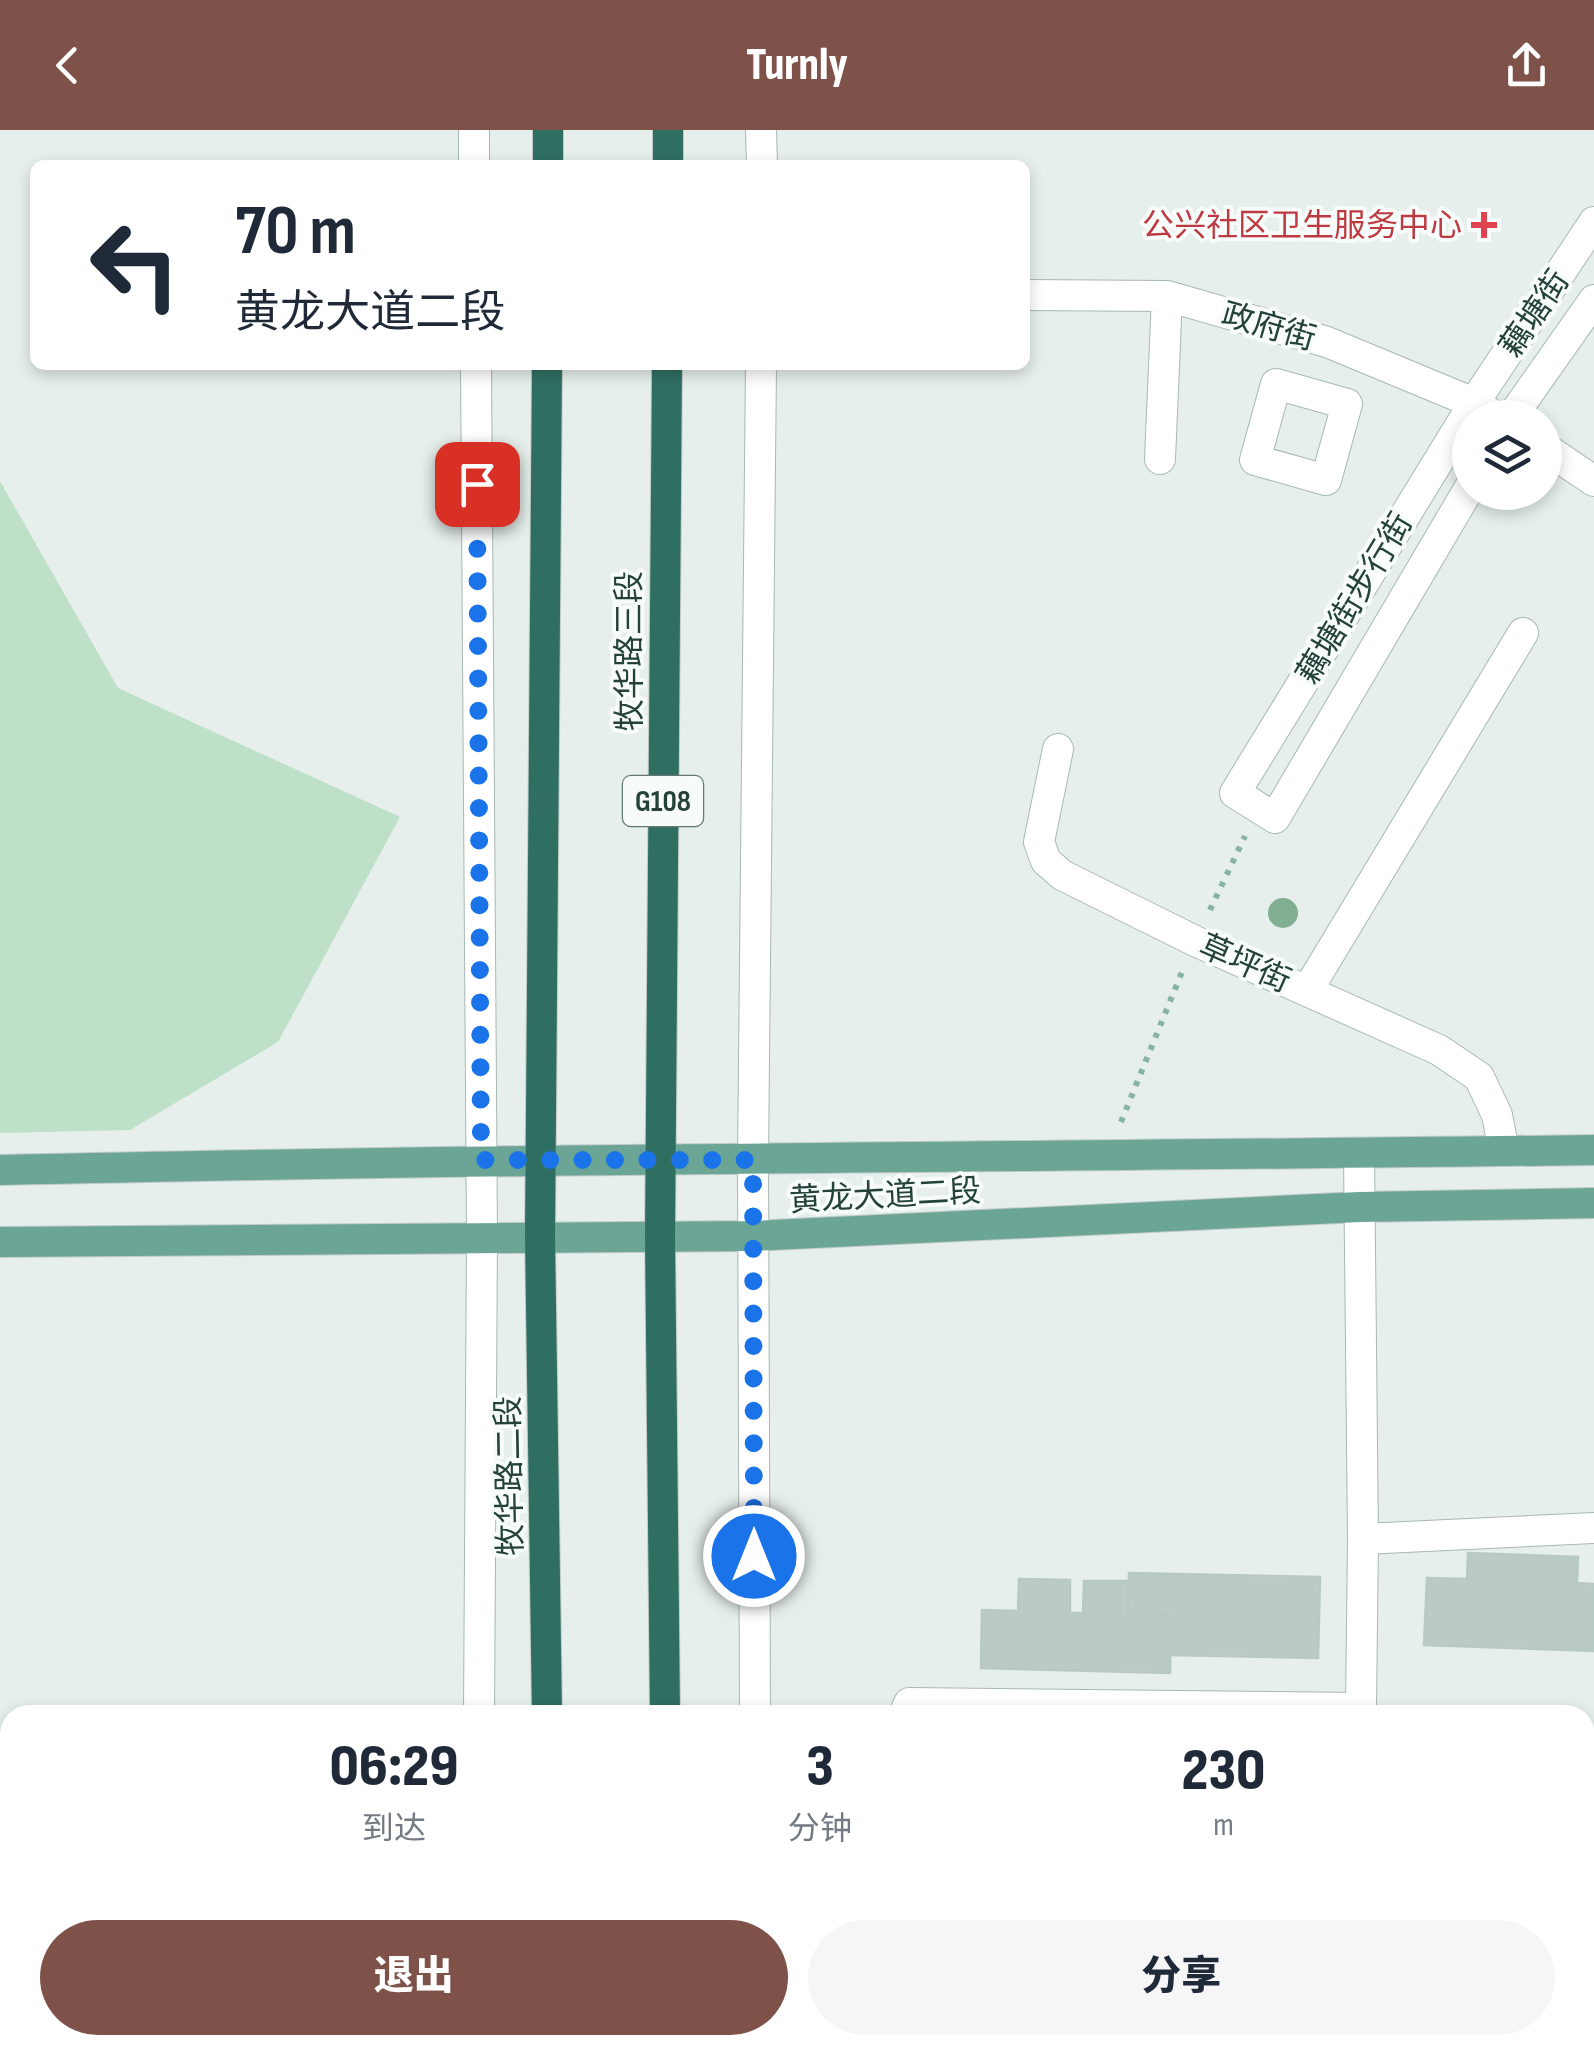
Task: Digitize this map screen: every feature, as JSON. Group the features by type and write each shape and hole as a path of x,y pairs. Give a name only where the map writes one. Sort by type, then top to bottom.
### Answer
{"highway":[{"path":"548,130 548,160"},
{"path":"668,130 668,160"},
{"path":"540,1237 546,370"},
{"name":"牧华路三段","path":"660,1238 666,370"},
{"name":"牧华路二段","path":"540,1237 547,1705"},
{"name":"G108","path":"660,1238 665,1705"}],"main road":[{"name":"黄龙大道二段","path":"0,1170 481,1160 1594,1150"},
{"name":"黄龙大道二段","path":"0,1242 753,1236 1359,1207 1594,1203"}],"street":[{"path":"474,130 474,160"},
{"path":"761,130 762,160"},
{"name":"藕塘街","path":"1492,400 1594,222"},
{"name":"政府街","path":"1030,296 1167,296 1327,342 1463,400"},
{"path":"1160,460 1167,296"},
{"name":"藕塘街","path":"1524,400 1594,300"},
{"path":"1310,394 1327,342"},
{"path":"476,370 482,1237 478,1705"},
{"path":"754,1705 753,1160 761,370"},
{"path":"1562,459 1594,481"},
{"name":"藕塘街步行街","path":"1452,462 1235,793 1276,818 1457,510"},
{"path":"1307,991 1523,632"},
{"name":"草坪街","path":"1058,749 1038,842 1046,861 1062,875 1194,941 1439,1050 1478,1077 1497,1114 1504,1151"},
{"path":"1360,1153 1361,1705"},
{"path":"1363,1539 1594,1528"},
{"path":"909,1705 1022,1705"}],"path":[{"path":"1108,1155 1194,941 1232,864"}],"green space":[{"path":"0,481 118,688 400,817 278,1042 130,1130 0,1133"}],"building":[{"path":"1468,1553 1578,1557 1577,1583 1594,1584 1594,1651 1424,1645 1427,1578 1467,1579"},
{"path":"1129,1573 1320,1577 1318,1658 1170,1655 1171,1615 1128,1613"},
{"path":"1019,1579 1070,1580 1070,1613 1083,1613 1084,1581 1128,1581 1128,1613 1171,1615 1170,1673 981,1668 982,1610 1018,1611"}],"place":[{"name":"公兴社区卫生服务中心","path":"1484,225"}],"route":[{"path":"477,484 481,1160 753,1160 754,1556"}]}
